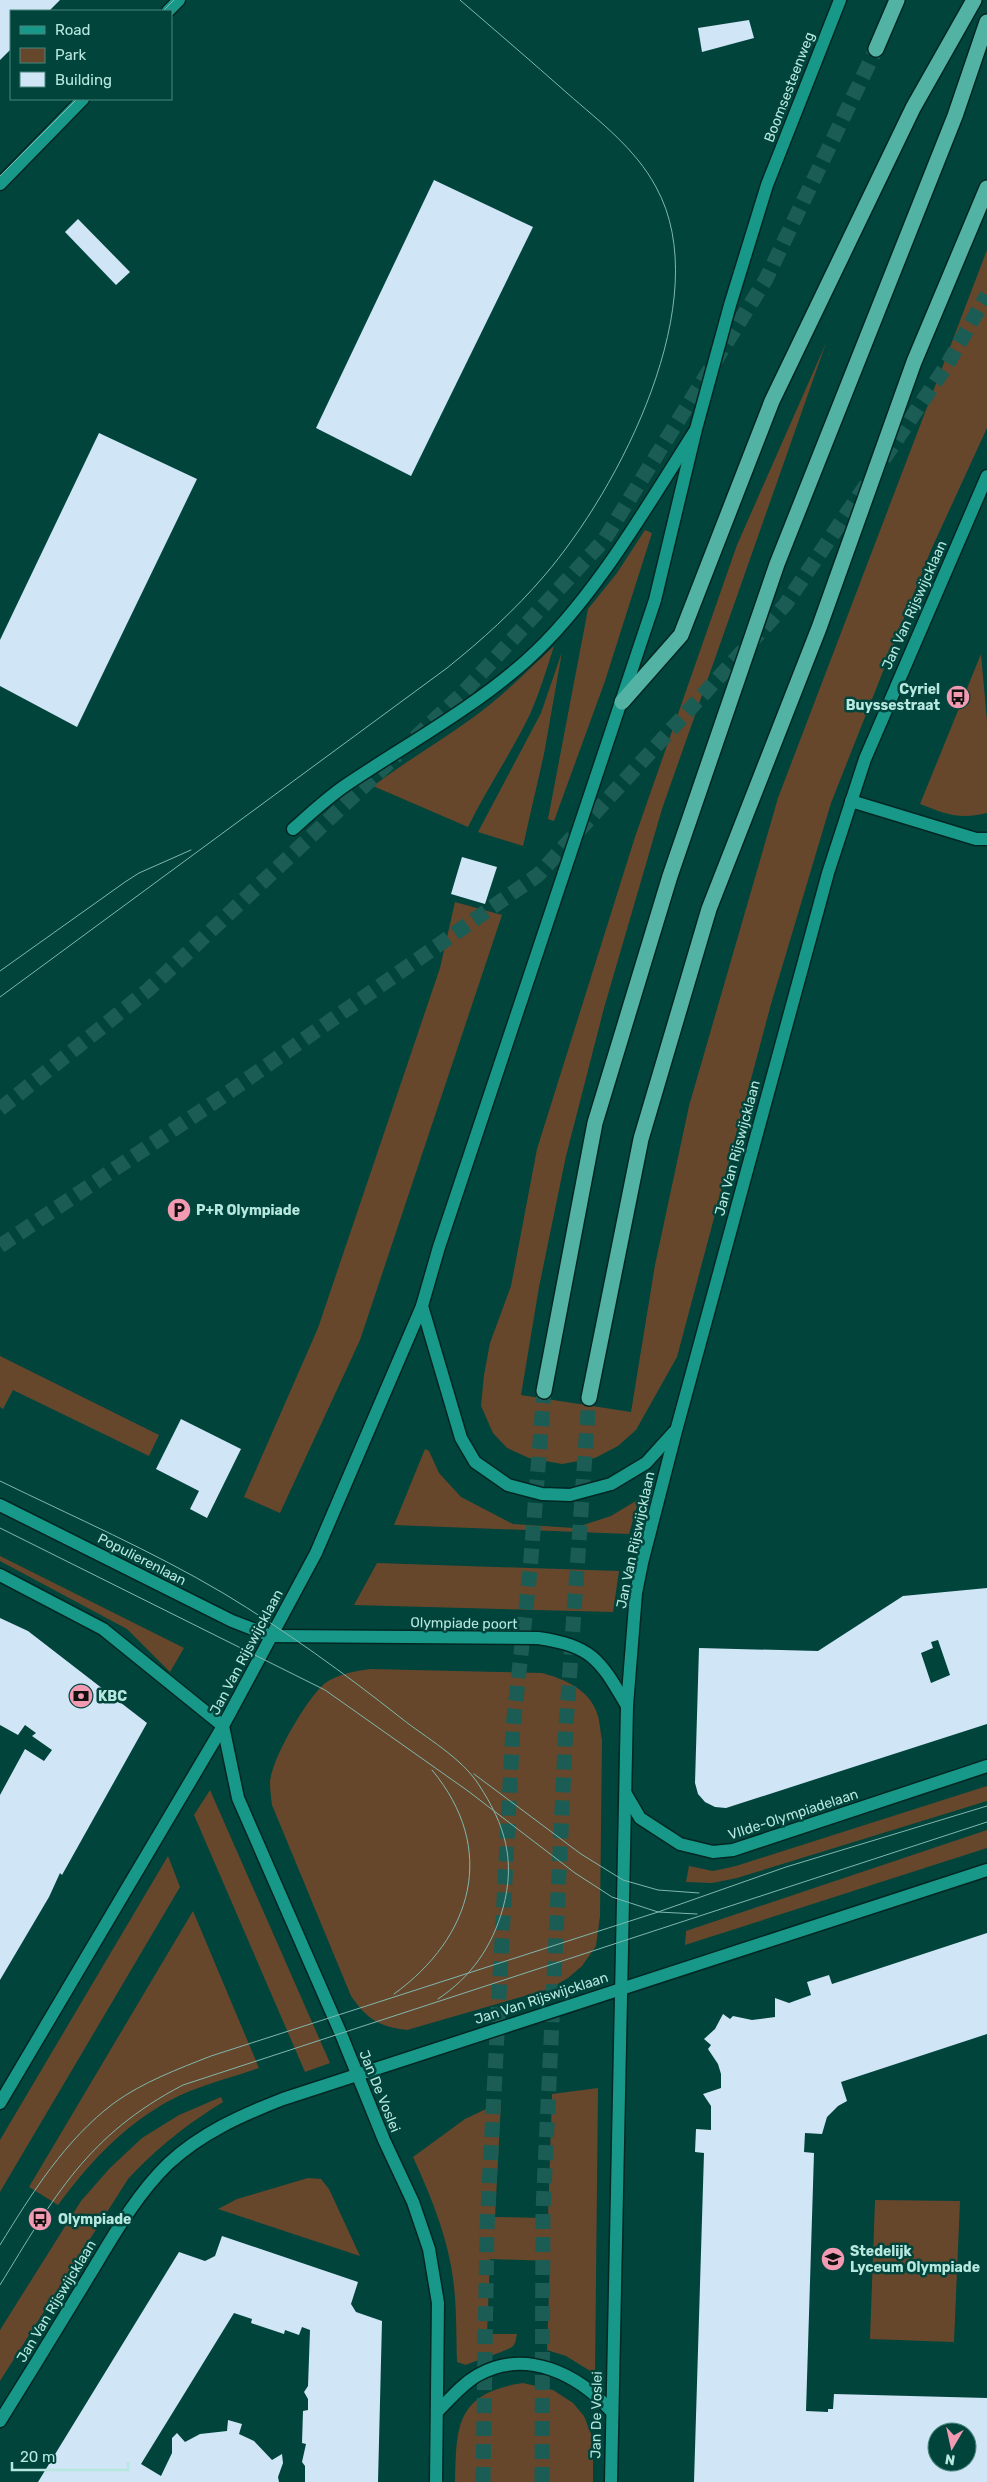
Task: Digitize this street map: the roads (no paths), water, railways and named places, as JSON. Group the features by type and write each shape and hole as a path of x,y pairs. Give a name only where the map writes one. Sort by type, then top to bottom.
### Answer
{"highway":[{"path":"876,48 897,0"},
{"path":"622,702 681,635 772,401 912,108 974,0"},
{"path":"544,1391 594,1123 670,876 777,564 955,116 987,22"},
{"path":"589,1398 641,1139 710,909 819,628 914,362 987,188"}],"main road":[{"path":"169,10 179,0"},
{"name":"Boomsesteenweg","path":"767,185 840,0"},
{"path":"0,184 82,100"},
{"name":"Jan Van Rijswijcklaan","path":"0,2103 223,1726 316,1553 422,1306 439,1247 655,600 696,429 730,305 767,185"},
{"path":"293,829 344,786 471,705 528,659 582,599 644,510 696,429"},
{"name":"Jan Van Rijswijcklaan","path":"0,2421 117,2230 168,2165 198,2140 228,2122 283,2099 620,1988 627,1706 636,1593 676,1431 825,883 865,759 987,476"},
{"path":"851,801 976,840 987,839"},
{"path":"422,1306 461,1438 475,1462 508,1485 542,1494 570,1496 611,1484 646,1463 676,1431"},
{"name":"Populierenlaan","path":"0,1505 232,1621 271,1636"},
{"path":"0,1575 104,1629 223,1726"},
{"name":"Olympiade poort","path":"271,1636 538,1638 566,1642 588,1652 606,1669 627,1706"},
{"name":"Jan De Voslei","path":"223,1726 238,1798 358,2074 384,2140 413,2202 430,2249 438,2303 436,2482"},
{"name":"VIIde-Olympiadelaan","path":"626,1793 640,1818 662,1834 686,1847 714,1852 733,1850 987,1766"},
{"path":"620,1988 987,1870"},
{"name":"Jan De Voslei","path":"610,2482 620,1988"},
{"path":"438,2411 459,2389 478,2375 503,2366 529,2364 554,2369 575,2380 596,2394 610,2411"}],"tunnel":[{"path":"415,738 461,695 604,540 766,279 876,49"},
{"path":"0,1246 219,1099 538,875 785,605 947,365 987,295"},
{"path":"0,1109 148,990 397,755"},
{"path":"483,2482 487,2227 513,1727 530,1571 544,1391"},
{"path":"542,2482 543,2210 566,1726 589,1398"}],"tram line":[{"path":"164,10 174,0"},
{"path":"0,997 447,668 485,636 533,589 573,539 602,494 629,444 651,391 668,336 675,283 672,232 656,187 638,160 616,136 460,0"},
{"path":"0,176 76,100"},
{"path":"0,971 139,873 191,850"},
{"path":"0,1481 169,1563 246,1607 292,1637 443,1748 472,1775 496,1814 506,1844 508,1859 507,1891 493,1936 479,1960 461,1981 438,1999"},
{"path":"0,1528 325,1690 468,1791 575,1873 612,1897 658,1912 697,1914"},
{"path":"394,1994 421,1971 443,1946 458,1919 467,1890 470,1861 465,1830 453,1800 432,1770"},
{"path":"474,1774 581,1854 623,1880 658,1890 699,1893"},
{"path":"0,2245 37,2187 80,2133 125,2095 161,2076 211,2056 658,1912 786,1867 987,1806"},
{"path":"0,2285 56,2196 97,2147 150,2104 183,2085 987,1822"}],"place":[{"name":"Cyriel Buyssestraat","path":"958,697"},
{"name":"P+R Olympiade","path":"179,1210"},
{"name":"KBC","path":"81,1696"},
{"name":"Olympiade","path":"40,2219"},
{"name":"Stedelijk Lyceum Olympiade","path":"833,2259"}]}
